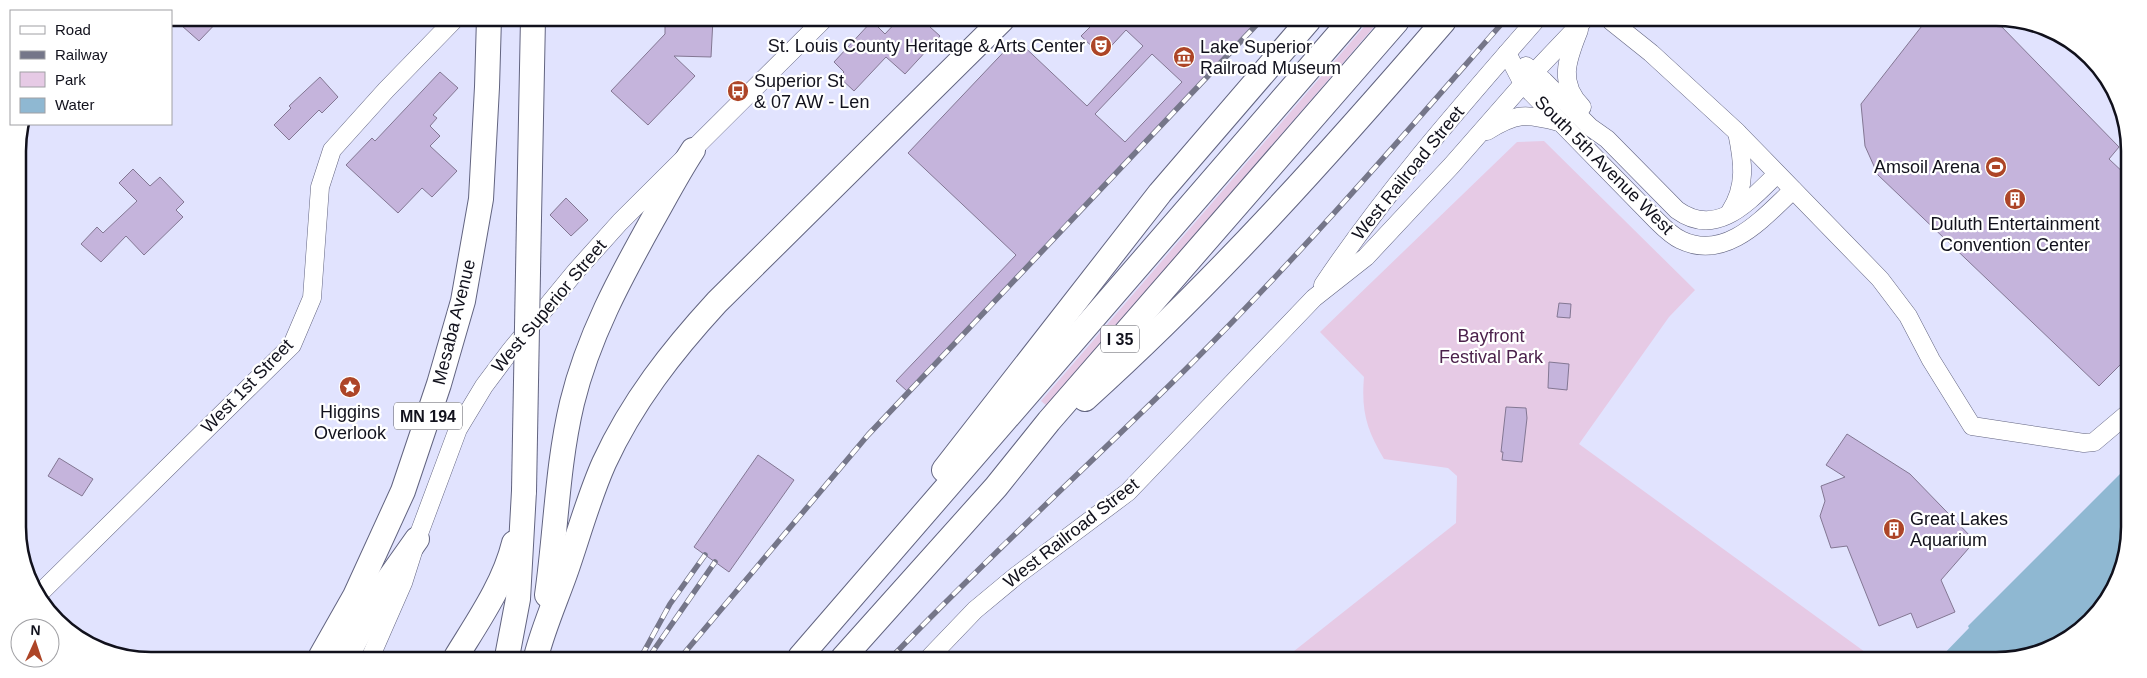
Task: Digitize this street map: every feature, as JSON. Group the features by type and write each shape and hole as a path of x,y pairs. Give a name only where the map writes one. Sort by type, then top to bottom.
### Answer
{"highway":[{"path":"882,563 927,492 1050,331 1160,193 1304,26"},
{"name":"I 35","path":"805,652 1346,26"},
{"name":"I 35","path":"849,652 1019,460 1056,414 1392,26"},
{"path":"1019,460 1154,336 1205,285 1362,117 1439,26"},
{"name":"Mesaba Avenue","path":"348,611 403,491 439,384 463,300 479,212 488,87 489,27"},
{"path":"508,652 518,599 523,499 533,27"},
{"path":"537,650 566,573 585,511 604,463 621,429 661,366 684,337 718,302 995,27"},
{"path":"537,650 550,575 565,442 577,384 590,347 617,285 677,175 693,150"},
{"path":"459,652 483,613 511,556 523,499"},
{"path":"349,652 383,587 417,539"},
{"path":"323,652 348,611"},
{"name":"MN 194","path":"332,652 348,611"}],"street":[{"name":"West Railroad Street","path":"1314,298 1349,245 1426,148 1530,26"},
{"name":"West Railroad Street","path":"935,652 974,610 988,598 1128,492 1314,298 1366,257 1529,78 1579,26"},
{"path":"1581,26 1569,57 1567,82 1576,102 1595,122 1607,139 1677,210 1687,217 1707,222 1729,215 1751,199 1778,174"},
{"path":"1617,26 1693,91 1737,132 1880,279 1908,316 1931,360 1972,426 2084,443 2094,442 2121,419"},
{"name":"West 1st Street","path":"43,590 292,345 312,298 320,187 332,150 386,90 447,27"},
{"name":"West Superior Street","path":"373,652 403,583 417,539 458,429 484,386 576,271 620,222 816,27"},
{"name":"South 5th Avenue West","path":"1507,53 1529,78 1559,122 1669,232 1681,240 1693,244 1720,244 1745,233 1793,190"},
{"path":"1529,78 1607,139"},
{"path":"1474,140 1503,121 1522,115 1538,116 1559,122"},
{"path":"1729,215 1743,183 1742,158 1737,132"}],"green space":[{"path":"1364,26 1374,26 1047,406 1041,401"},
{"name":"Bayfront Festival Park","path":"1544,141 1695,290 1669,317 1579,444 1864,651 1294,651 1456,523 1457,476 1448,468 1384,459 1373,439 1366,420 1363,401 1364,377 1320,332 1517,142"}],"water":[{"path":"2121,473 2120,543 2114,567 2100,596 2084,615 2058,635 2036,645 2004,651 1947,651 1969,628 1968,626"}],"building":[{"path":"1091,26 1253,26 907,391 896,381 1016,255 908,153 1016,39 1087,106 1143,46 1126,30 1102,56 1081,36","holes":["1152,54 1182,82 1125,142 1095,114"]},
{"name":"Duluth Entertainment Convention Center","path":"1922,26 2001,26 2119,147 2109,159 2121,170 2121,364 2099,386 1878,175 1865,146 1861,104"},
{"path":"183,27 212,27 199,41"},
{"path":"665,27 713,27 711,57 674,56 695,76 648,125 611,91 665,34"},
{"path":"867,27 878,27 885,34 892,27 930,27 940,36 905,74 886,57 854,91 839,77 844,72 834,62"},
{"path":"440,72 458,88 433,115 437,118 430,126 440,136 430,146 457,171 432,197 422,188 398,213 346,165 372,138 375,141"},
{"path":"320,77 338,97 322,113 319,110 289,140 274,125 291,108 289,106"},
{"path":"133,169 150,186 160,177 184,202 176,210 183,217 144,255 126,236 101,262 81,244 97,227 103,233 137,201 119,183"},
{"path":"566,198 588,220 571,236 550,215"},
{"path":"1559,303 1571,304 1570,318 1557,317"},
{"path":"1549,362 1569,364 1567,390 1548,388"},
{"path":"1506,407 1526,408 1527,418 1522,462 1502,460 1503,452 1501,452"},
{"name":"Great Lakes Aquarium","path":"1847,434 1910,474 1975,541 1941,580 1955,612 1917,628 1911,613 1879,626 1847,546 1831,548 1820,516 1825,501 1821,486 1845,477 1826,465"},
{"path":"758,455 794,480 729,572 694,547"},
{"path":"59,458 93,479 82,496 48,476"}],"railway":[{"path":"685,652 868,435 1255,26"},
{"path":"897,652 1233,321 1351,194 1499,26"},
{"path":"644,652 670,604 705,555"},
{"path":"653,652 715,562"}],"place":[{"name":"St. Louis County Heritage & Arts Center","path":"1101,46"},
{"name":"Lake Superior Railroad Museum","path":"1184,57"},
{"name":"Superior St & 07 AW - Len","path":"738,91"},
{"name":"Amsoil Arena","path":"1996,167"},
{"name":"Duluth Entertainment Convention Center","path":"2015,199"},
{"name":"Higgins Overlook","path":"350,387"},
{"name":"Great Lakes Aquarium","path":"1894,529"}]}
